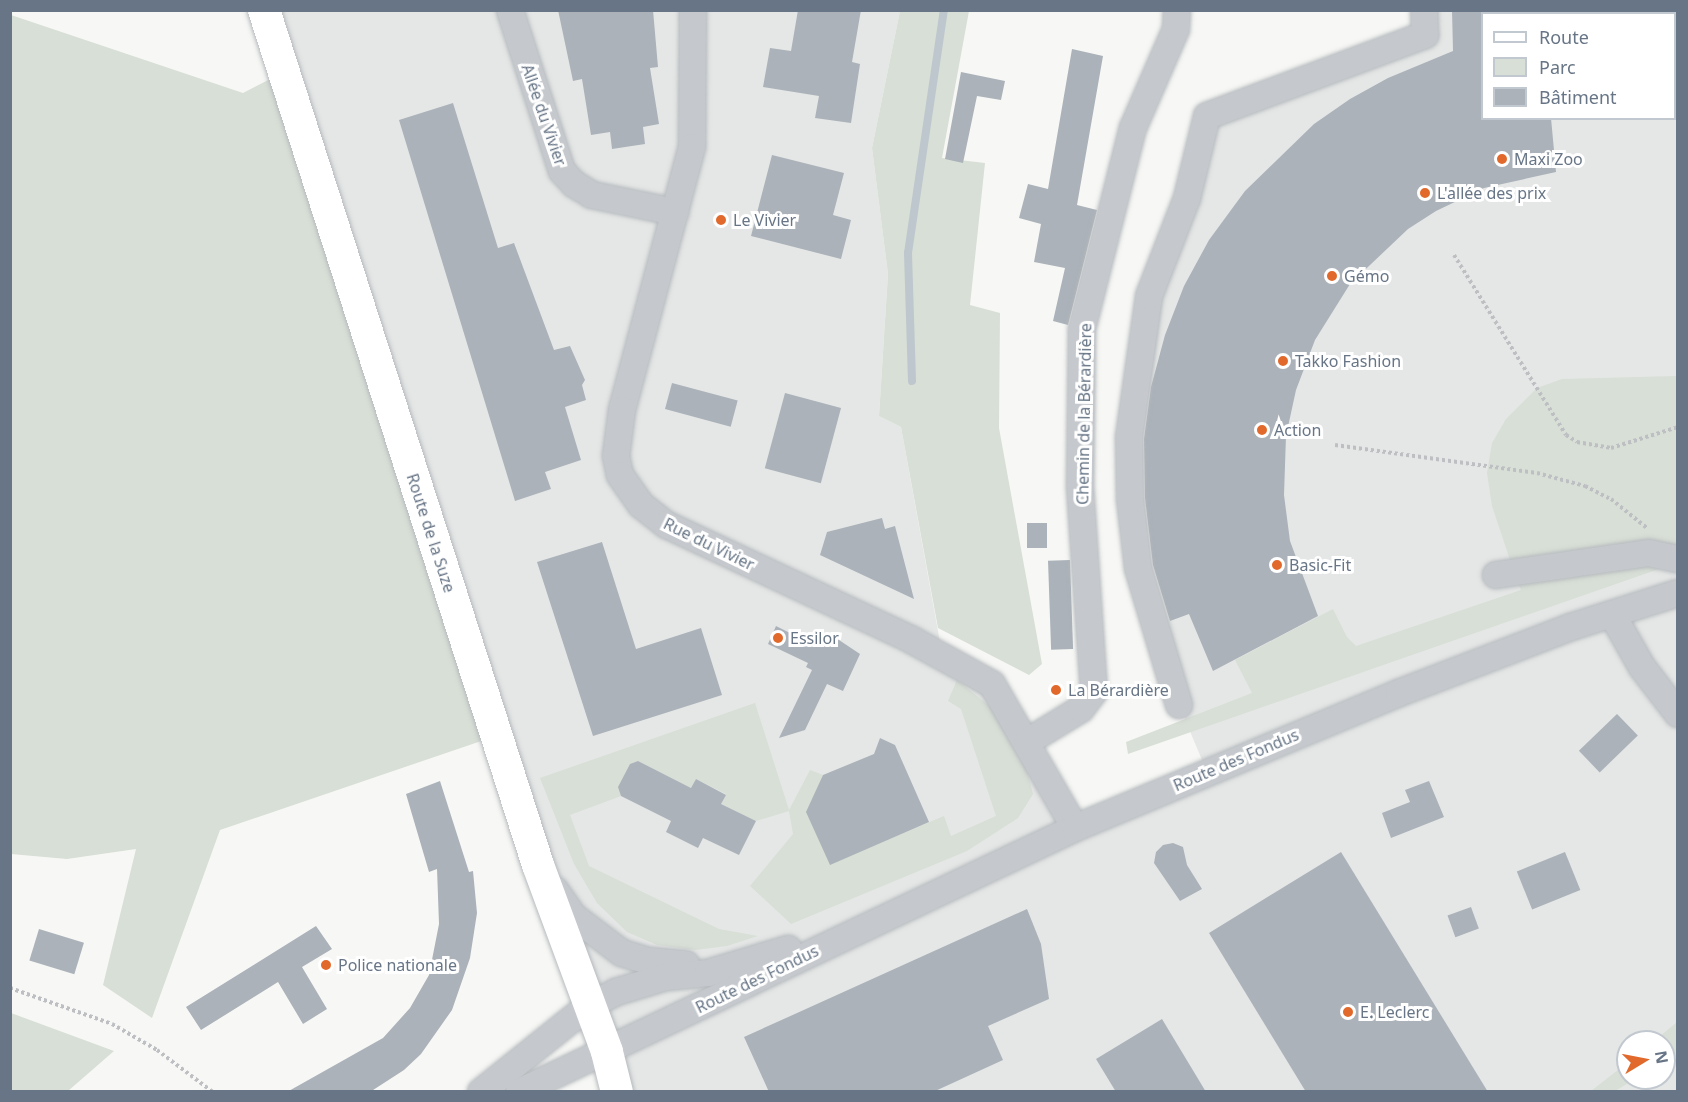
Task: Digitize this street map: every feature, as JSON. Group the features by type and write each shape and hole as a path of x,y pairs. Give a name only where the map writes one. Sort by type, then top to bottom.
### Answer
{"main road":[{"name":"Route de la Suze","path":"264,10 538,865 587,1007 607,1052 632,1092"},
{"name":"Route de la Suze","path":"607,1052 617,1092"}],"street":[{"name":"Allée du Vivier","path":"510,10 562,171 574,184 592,195 675,212"},
{"name":"Rue du Vivier","path":"693,10 692,147 618,433 616,456 625,483 640,506 667,525 912,640 992,684 1075,828"},
{"path":"1179,705 1138,568 1130,499 1129,437 1149,296 1187,198 1207,116 1425,35 1424,10"},
{"name":"Chemin de la Bérardière","path":"1027,742 1081,709 1094,692 1080,486 1082,329 1133,128 1177,20"},
{"path":"1496,575 1648,553 1677,560"},
{"name":"Route des Fondus","path":"1571,627 1677,577"},
{"name":"Route des Fondus","path":"519,1092 607,1052 906,906 1075,828 1399,693 1571,627 1677,593"},
{"path":"1612,614 1642,667 1677,714"},
{"name":"Route des Fondus","path":"538,865 573,916 622,954 649,961 734,966"},
{"name":"Route des Fondus","path":"481,1092 587,1007 632,984 734,966 906,906"}],"path":[{"path":"1454,255 1566,435 1577,442 1611,448 1677,427"},
{"path":"1335,445 1498,467 1586,486 1611,499 1655,535"},
{"path":"10,988 112,1024 213,1092"}],"shaded area":[{"path":"264,11 900,11 872,148 888,274 879,416 901,427 944,664 992,684 1075,828 1207,772 1179,705 1138,568 1137,372 1207,116 1425,35 1425,11 1677,11 1677,1091 631,1091"}],"green space":[{"path":"900,11 969,11 942,158 985,163 970,305 1000,313 999,428 1042,664 1029,675 938,628 901,427 879,416 888,274 872,148"},
{"path":"11,15 243,93 284,72 496,736 220,830 152,1018 103,985 136,849 67,859 11,854"},
{"path":"1677,376 1677,551 1511,563 1492,506 1487,473 1492,443 1506,419 1537,388 1562,379"},
{"path":"1642,561 1659,569 1128,754 1126,742 1252,693 1235,660 1333,609 1347,637 1356,646 1521,590 1517,581"},
{"path":"957,680 993,709 1026,767 1033,794 1018,818 967,851 791,924 750,886 793,834 789,811 756,821 721,804 726,794 696,779 691,788 638,761 630,764 619,787 621,796 570,815 589,866 719,929 758,936 727,946 695,950 657,945 627,932 597,903 574,864 540,778 755,703 789,810 810,770 823,775 807,812 830,864 944,816 951,836 996,816 961,709 948,701"},
{"path":"10,1013 114,1051 68,1091 11,1091"},
{"path":"1677,1022 1676,1054 1676,1030 1667,1030"},
{"path":"1616,1071 1617,1090 1591,1091"}],"building":[{"path":"558,10 653,10 658,67 650,68 659,124 643,127 645,144 612,149 610,132 591,135 582,79 573,81"},
{"path":"798,10 861,10 852,62 860,64 851,123 815,118 819,96 763,87 770,48 791,51"},
{"path":"1452,10 1482,10 1481,120 1551,120 1556,172 1484,188 1436,211 1408,229 1350,284 1315,340 1296,390 1286,436 1284,495 1290,541 1318,616 1213,671 1189,614 1170,621 1153,565 1145,498 1144,439 1151,387 1165,335 1184,286 1209,240 1245,191 1314,124 1350,99 1388,78 1453,51"},
{"path":"1072,49 1103,56 1077,205 1097,210 1068,325 1053,321 1065,268 1034,262 1041,224 1019,218 1028,184 1048,189"},
{"path":"961,72 1005,81 1001,100 977,96 963,163 945,159"},
{"path":"453,103 498,248 514,243 554,350 570,346 585,380 582,385 586,400 565,407 581,460 545,472 551,489 515,501 399,120"},
{"path":"772,155 844,173 833,215 851,220 841,259 751,236"},
{"path":"672,383 738,401 731,427 665,409"},
{"path":"785,393 841,408 821,483 765,468"},
{"path":"882,518 885,529 895,526 914,599 820,555 827,532"},
{"path":"1027,523 1047,523 1047,548 1027,548"},
{"path":"602,542 636,649 701,628 722,695 593,736 537,562"},
{"path":"1070,560 1073,649 1051,650 1048,561"},
{"path":"776,626 816,646 821,635 828,639 830,634 860,654 843,691 827,684 805,730 779,738 812,670 806,667 808,663 768,644"},
{"path":"1617,714 1638,736 1600,772 1579,751"},
{"path":"880,738 895,745 929,822 830,865 806,812 823,775 874,754"},
{"path":"638,761 691,788 696,779 726,795 721,804 756,821 739,855 703,838 698,848 666,832 671,821 621,796 618,787 630,764"},
{"path":"440,781 469,872 473,871 477,913 470,958 452,1010 421,1054 404,1070 370,1092 287,1092 383,1038 410,1008 429,975 439,924 437,869 429,872 406,794"},
{"path":"1429,781 1444,817 1391,838 1382,813 1410,802 1405,790"},
{"path":"1173,843 1183,847 1187,865 1202,889 1180,901 1154,863 1156,852 1163,845"},
{"name":"E. Leclerc","path":"1341,852 1488,1092 1306,1092 1209,933"},
{"path":"1565,852 1580,890 1532,909 1517,871"},
{"path":"1471,907 1479,929 1455,937 1448,916"},
{"path":"1027,909 1041,944 1049,999 988,1026 1003,1060 933,1092 769,1092 744,1037"},
{"path":"316,926 332,949 302,967 327,1009 303,1024 278,982 201,1030 186,1007"},
{"path":"39,929 84,943 74,974 29,961"},
{"path":"1162,1019 1206,1092 1116,1092 1096,1059"}],"waterway":[{"path":"912,381 908,253 944,10"}],"place":[{"name":"Maxi Zoo","path":"1502,159"},
{"name":"L'allée des prix","path":"1425,193"},
{"name":"Le Vivier","path":"721,220"},
{"name":"Gémo","path":"1332,276"},
{"name":"Takko Fashion","path":"1283,361"},
{"name":"Action","path":"1262,430"},
{"name":"Basic-Fit","path":"1277,565"},
{"name":"Essilor","path":"778,638"},
{"name":"La Bérardière","path":"1056,690"},
{"name":"Police nationale","path":"326,965"},
{"name":"E. Leclerc","path":"1348,1012"}]}
